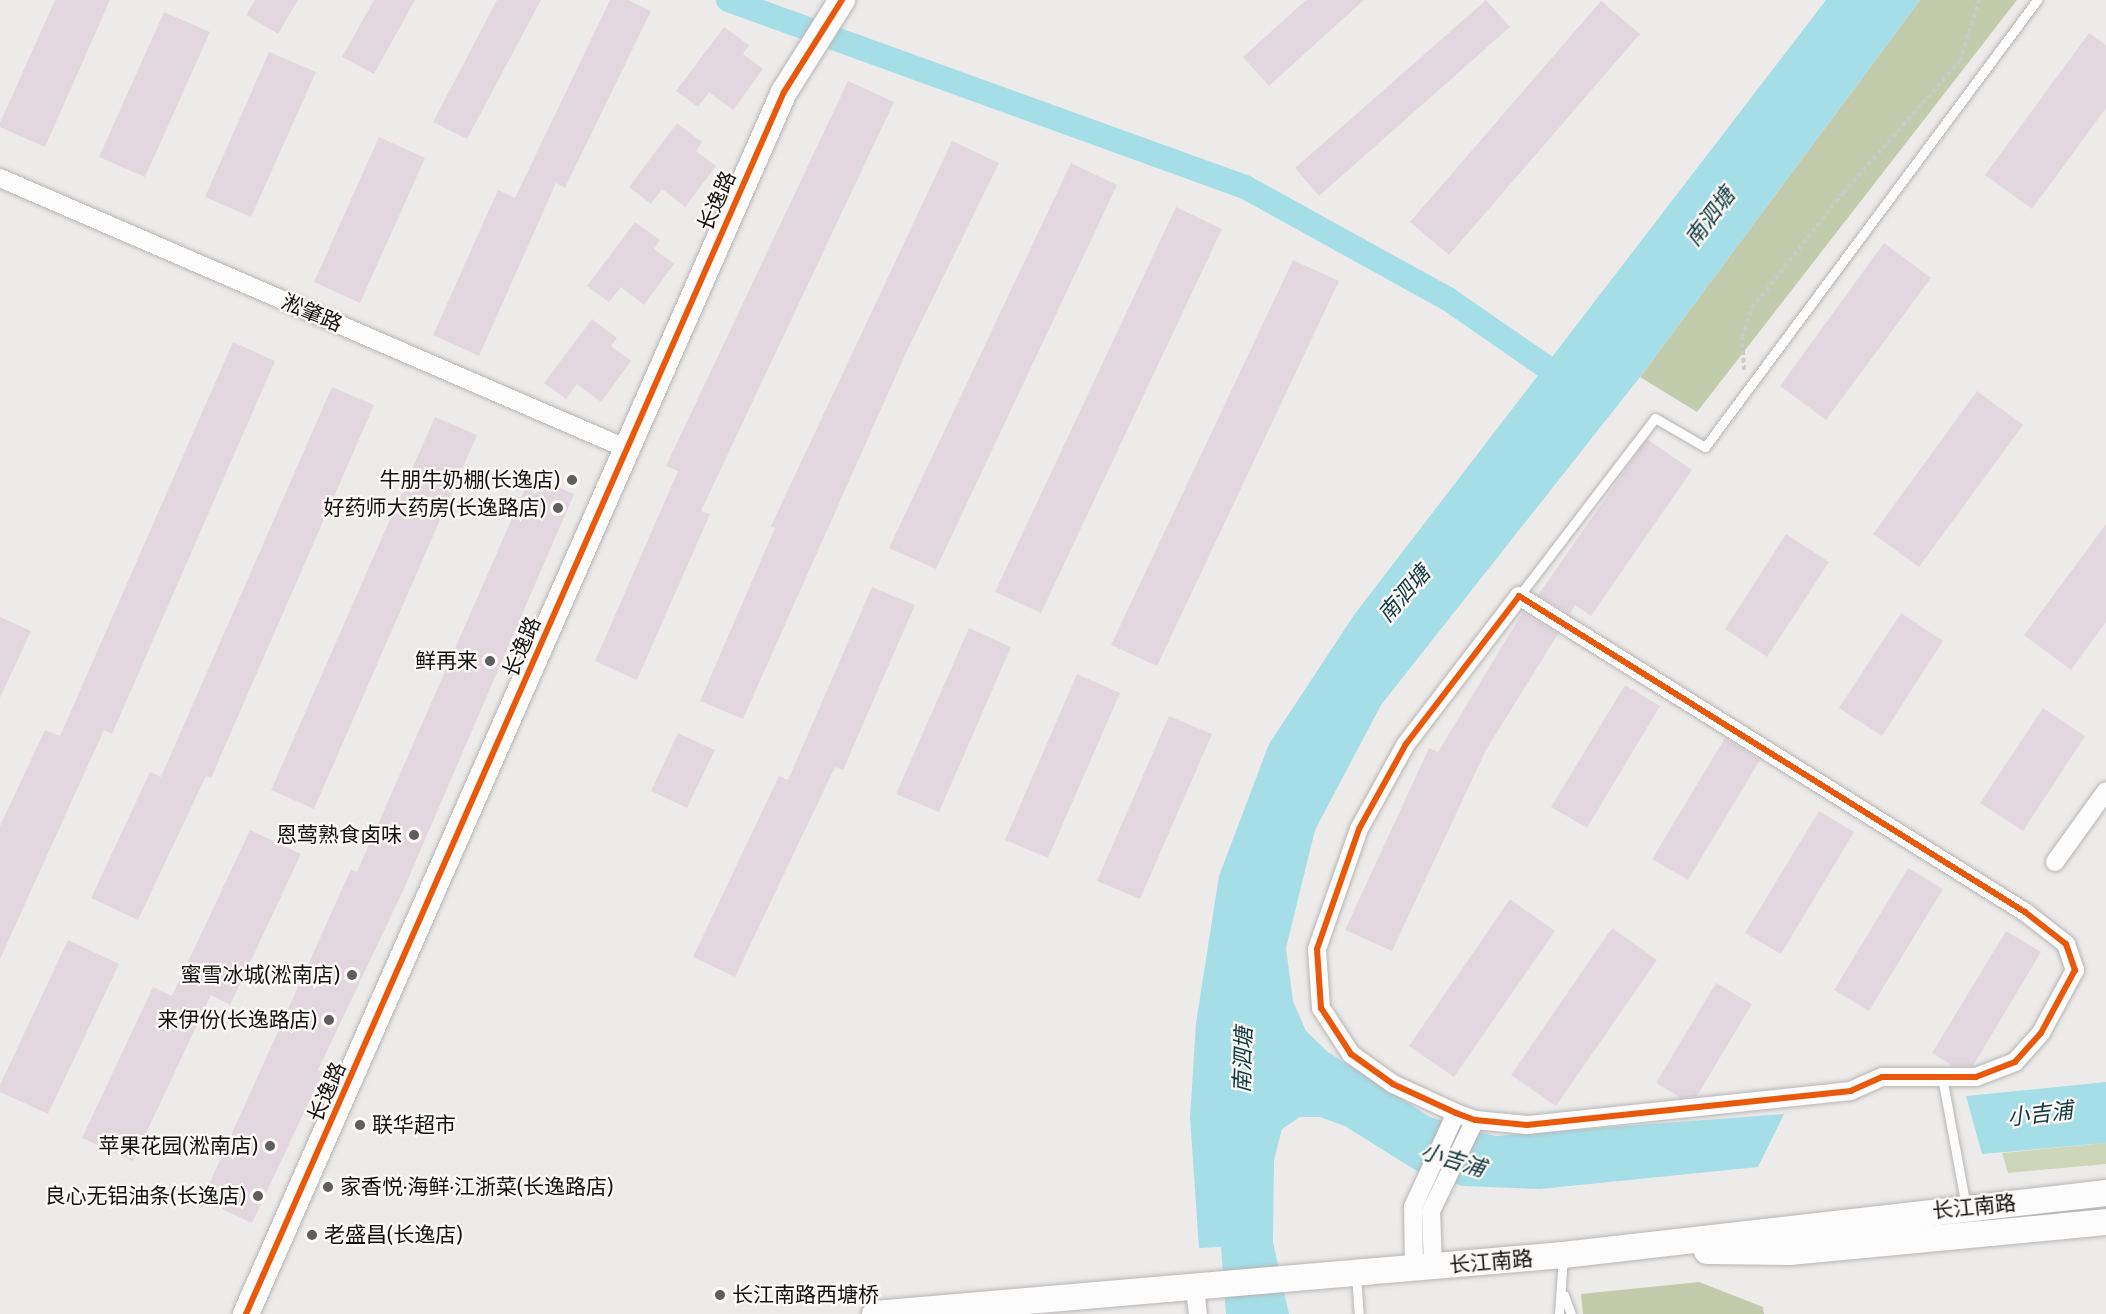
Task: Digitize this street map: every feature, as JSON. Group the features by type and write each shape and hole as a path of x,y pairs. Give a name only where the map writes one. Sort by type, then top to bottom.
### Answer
{"main road":[{"name":"长逸路","path":"246,1314 625,448 784,92 842,0"},
{"name":"长江南路","path":"875,1314 1563,1255 1966,1207 2106,1193"},
{"path":"1620,1249 1790,1252 2106,1222"}],"street":[{"name":"淞肇路","path":"0,178 625,448"},
{"path":"1519,596 2025,912 2066,945 2075,970 2041,1033 2015,1062 1976,1077 1942,1077 1882,1077 1851,1091 1527,1125 1475,1120 1456,1113 1393,1084 1351,1054 1321,1008 1317,949 1359,829 1407,744 1519,596"},
{"path":"2055,862 2106,791"},
{"path":"1424,1268 1433,1204 1456,1134 1456,1113"},
{"path":"1424,1268 1417,1195 1456,1134 1475,1120"},
{"path":"1195,1287 1198,1314"}],"lane":[{"path":"1519,596 1655,418 1705,447 2037,0"},
{"path":"1942,1077 1966,1207"},
{"path":"1559,1314 1564,1295 1563,1255"},
{"path":"1348,1275 1359,1314"},
{"path":"1564,1295 1571,1314"}],"path":[{"path":"1744,394 1743,338 1752,308 1843,194 1959,61 1979,0"}],"green space":[{"path":"1920,0 2017,0 1697,412 1640,377"},
{"path":"2106,1143 2106,1164 2008,1173 2002,1153"},
{"path":"1699,1282 1763,1307 1764,1314 1583,1314 1581,1294"}],"water":[{"path":"1826,0 1920,0 1640,377 1381,705 1315,830 1286,948 1293,1001 1306,1031 1328,1052 1430,1117 1495,1136 1784,1114 1758,1167 1540,1189 1462,1186 1415,1170 1345,1126 1320,1117 1300,1117 1282,1129 1274,1160 1273,1242 1289,1314 1226,1314 1221,1247 1199,1248 1190,1118 1196,1023 1219,876 1269,744 1354,615"},
{"name":"小吉浦","path":"2106,1082 2106,1143 1982,1154 1966,1096"}],"building":[{"path":"55,0 110,0 45,147 0,127 0,123"},
{"path":"255,0 298,0 278,34 246,15"},
{"path":"374,0 415,0 374,74 342,57"},
{"path":"497,0 541,0 467,139 433,122"},
{"path":"610,0 628,0 651,11 565,188 556,183 479,356 433,335 498,190 515,198"},
{"path":"1306,0 1364,0 1269,86 1243,57"},
{"path":"1486,0 1510,27 1319,196 1295,168"},
{"path":"1601,1 1640,34 1449,255 1410,222"},
{"path":"164,12 210,32 145,177 99,157"},
{"path":"724,27 749,45 743,54 763,69 733,110 709,92 698,107 676,91"},
{"path":"2089,33 2106,45 2106,108 2032,209 1985,175"},
{"path":"269,52 316,72 251,217 205,197"},
{"path":"848,81 894,102 701,511 710,514 637,680 595,661 678,471 666,466"},
{"path":"677,123 702,142 696,151 716,166 685,207 662,189 651,204 629,187"},
{"path":"379,137 425,158 360,303 314,282"},
{"path":"952,141 999,163 906,353 743,719 700,701 775,528 771,526"},
{"path":"1071,163 1117,185 936,569 889,548"},
{"path":"1176,207 1222,229 1041,613 995,592"},
{"path":"635,222 660,240 654,249 674,264 644,305 621,287 609,302 587,286"},
{"path":"1884,243 1931,278 1826,420 1780,386"},
{"path":"1293,260 1339,281 1157,666 1111,645"},
{"path":"592,319 617,338 611,346 631,361 601,402 577,384 566,399 544,383"},
{"path":"233,342 275,361 112,734 104,730 0,959 0,826 45,730 60,736"},
{"path":"332,387 374,405 211,778 206,776 138,920 91,898 150,772 161,777"},
{"path":"1977,391 2023,425 1919,567 1873,534"},
{"path":"435,417 477,435 314,809 271,790"},
{"path":"1647,439 1692,470 1591,616 1575,605 1570,614 1538,595"},
{"path":"531,475 574,494 402,893 318,1070 323,1072 252,1223 202,1200 351,869 357,872"},
{"path":"2106,524 2106,622 2071,670 2024,635"},
{"path":"1786,534 1829,562 1767,657 1725,629"},
{"path":"872,587 915,605 843,770 835,767 735,977 693,957 779,776 788,780"},
{"path":"1523,612 1558,634 1486,750 1392,951 1345,930 1429,748 1438,752"},
{"path":"1901,613 1943,641 1882,736 1839,708"},
{"path":"0,617 31,631 0,698"},
{"path":"969,628 1011,647 939,812 896,794"},
{"path":"1077,674 1120,693 1048,858 1005,840"},
{"path":"1625,685 1660,706 1587,828 1551,807"},
{"path":"2043,708 2085,736 2023,831 1980,803"},
{"path":"1169,716 1212,734 1140,899 1097,881"},
{"path":"678,733 715,750 687,808 651,791"},
{"path":"1725,738 1760,760 1688,880 1652,859"},
{"path":"1819,811 1854,832 1781,954 1745,933"},
{"path":"250,830 301,854 230,1005 211,995 133,1161 82,1138 153,987 172,996"},
{"path":"1908,868 1943,889 1869,1011 1834,990"},
{"path":"1510,899 1555,931 1454,1077 1409,1046"},
{"path":"1612,928 1657,960 1556,1106 1511,1075"},
{"path":"2006,931 2041,952 1973,1066 1953,1066 1932,1053"},
{"path":"68,940 119,964 48,1114 0,1092 0,1085"},
{"path":"1716,983 1752,1004 1697,1096 1681,1098 1656,1083"}],"waterway":[{"path":"728,0 1245,187 1448,299 1572,385"}],"cycle path":[{"path":"246,1314 784,92 842,0"},
{"path":"1519,596 2025,912 2066,944 2075,970 2041,1033 2015,1062 1976,1077 1882,1077 1851,1091 1527,1125 1475,1120 1456,1113 1393,1084 1351,1054 1321,1008 1317,949 1359,829 1406,744 1519,596"}],"place":[{"name":"牛朋牛奶棚(长逸店)","path":"572,480"},
{"name":"好药师大药房(长逸路店)","path":"558,508"},
{"name":"鲜再来","path":"490,661"},
{"name":"恩莺熟食卤味","path":"414,835"},
{"name":"蜜雪冰城(淞南店)","path":"352,975"},
{"name":"来伊份(长逸路店)","path":"329,1020"},
{"name":"联华超市","path":"360,1125"},
{"name":"苹果花园(淞南店)","path":"270,1146"},
{"name":"家香悦·海鲜·江浙菜(长逸路店)","path":"328,1187"},
{"name":"良心无铝油条(长逸店)","path":"258,1196"},
{"name":"老盛昌(长逸店)","path":"312,1235"},
{"name":"长江南路西塘桥","path":"720,1295"}],"water label":[{"name":"南泗塘","path":"1710,217"},
{"name":"南泗塘","path":"1404,594"},
{"name":"南泗塘","path":"1243,1060"}]}
